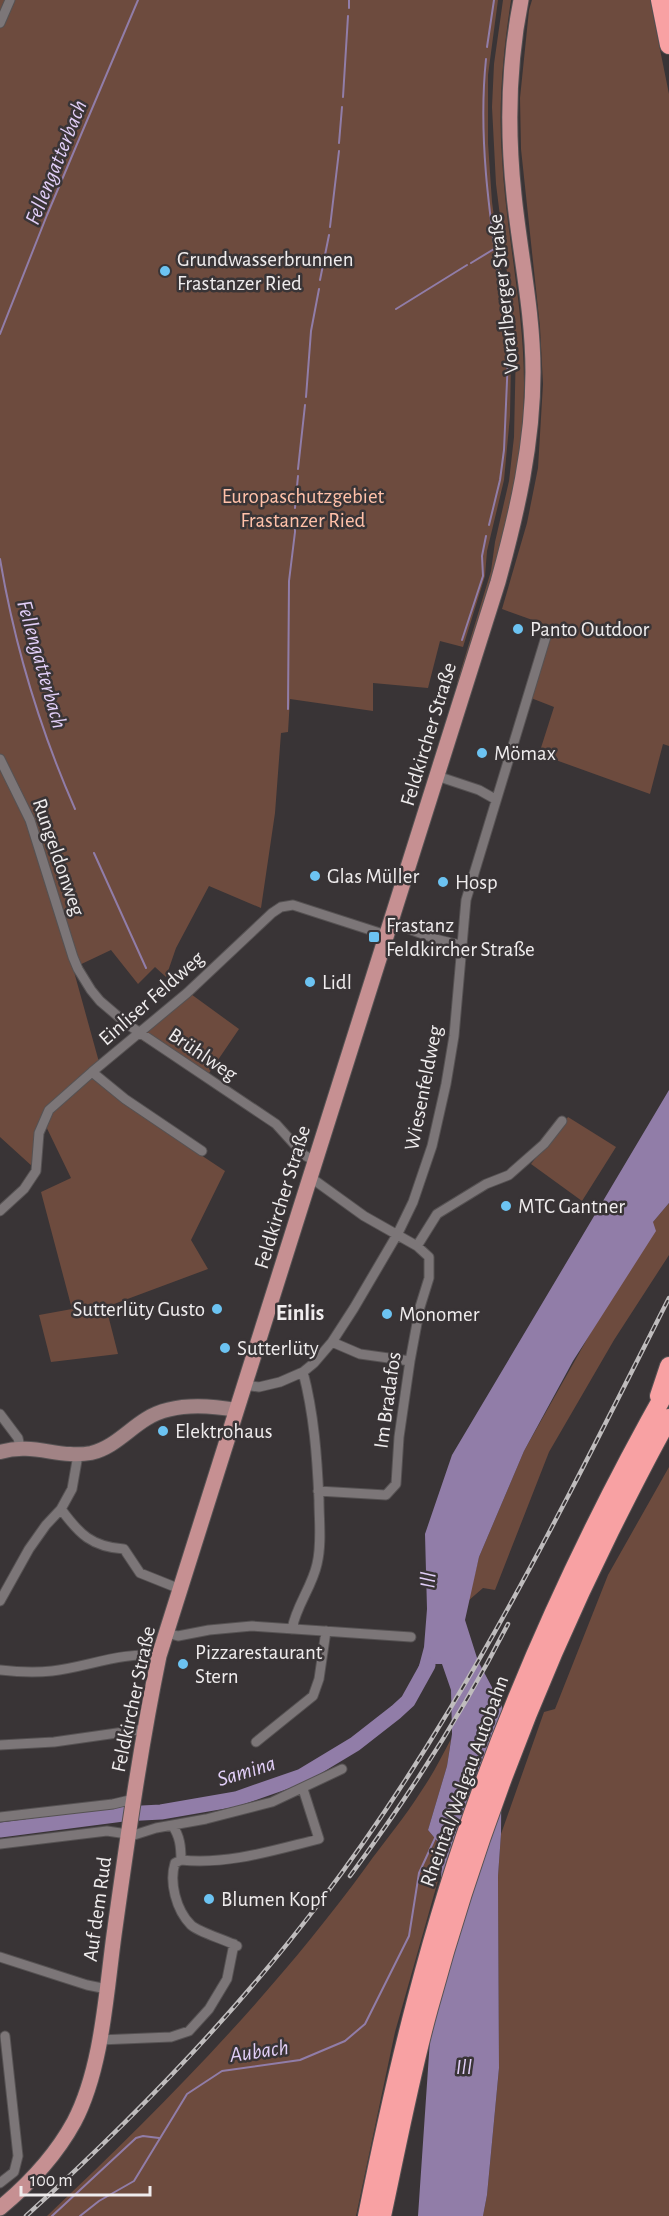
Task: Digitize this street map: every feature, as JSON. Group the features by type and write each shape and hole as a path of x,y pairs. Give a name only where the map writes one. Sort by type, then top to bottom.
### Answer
{"highway":[{"path":"660,0 669,45"},
{"path":"650,1419 669,1366"},
{"name":"Rheintal/Walgau Autobahn","path":"367,2216 389,2106 409,2023 444,1903 482,1789 512,1709 562,1594 604,1508 669,1386"},
{"name":"Rheintal/Walgau Autobahn","path":"382,2216 428,2010 490,1808 526,1715 576,1599 669,1418"}],"main road":[{"name":"Vorarlberger Straße","path":"498,582 513,529 525,466 533,372 531,330 514,196 509,123 511,66 520,0"},
{"name":"Feldkircher Straße","path":"128,1832 159,1656 498,582"},
{"path":"0,1452 20,1447 78,1455 103,1449 156,1414 191,1407 236,1410"},
{"name":"Auf dem Rud","path":"0,2208 42,2168 74,2122 83,2101 99,2040 128,1832"}],"street":[{"path":"0,23 10,0"},
{"name":"Wiesenfeldweg","path":"244,1385 263,1386 303,1372 314,1363 332,1341 398,1233 422,1178 446,1084 454,1036 460,945 466,900 548,630"},
{"name":"Rungeldonweg","path":"0,759 30,820 78,969"},
{"path":"437,776 479,790 495,799"},
{"name":"Einliser Feldweg","path":"2,1207 24,1189 36,1171 39,1133 49,1110 187,993 272,913 281,907 293,905 388,929"},
{"path":"388,929 460,945"},
{"name":"Brühlweg","path":"78,969 100,1001 140,1034 276,1124 304,1155 315,1161"},
{"path":"92,1072 125,1099 202,1151"},
{"path":"417,1246 437,1214 486,1184 509,1175 544,1144 562,1121"},
{"path":"310,1177 364,1216 398,1233"},
{"name":"Im Bradafos","path":"318,1491 386,1495 396,1484 399,1437 410,1361 430,1267 429,1257 398,1233"},
{"path":"332,1341 360,1354 410,1361"},
{"path":"292,1629 294,1618 317,1565 320,1539 314,1423 303,1372"},
{"path":"0,1414 18,1438 20,1447"},
{"path":"0,1601 29,1549 61,1509 72,1489 78,1455"},
{"path":"61,1509 90,1541 107,1548 124,1549 140,1573 180,1589"},
{"path":"167,1634 178,1636 252,1626 411,1637"},
{"path":"256,1742 313,1696 319,1679 326,1631"},
{"path":"0,1670 52,1671 141,1654 159,1656"},
{"path":"0,1745 54,1742 138,1730 145,1731"},
{"name":"Auf dem Rud","path":"128,1832 134,1835 238,1812 272,1802 342,1769"},
{"path":"99,2040 171,2037 189,2031 209,2009 227,1979 236,1945 191,1925 174,1892 172,1879 175,1863 181,1860 203,1862 257,1855 319,1839 303,1789"},
{"path":"0,1817 133,1801"},
{"path":"172,1825 177,1832 181,1860"},
{"path":"0,1844 107,1831 128,1832"},
{"path":"0,1957 87,1985 107,1989"},
{"path":"0,2183 14,2172 18,2156 5,2036"}],"green space":[{"name":"Europaschutzgebiet Frastanzer Ried","path":"0,0 498,0 488,75 488,143 492,202 509,326 510,416 504,480 487,551 485,576 463,647 440,641 428,688 373,683 373,711 290,699 288,732 281,733 275,813 261,908 209,886 176,948 166,977 155,967 138,984 111,950 73,968 99,1062 88,1073 121,1102 225,1171 191,1240 208,1269 106,1307 118,1354 51,1362 39,1315 72,1309 41,1192 71,1178 41,1116 33,1167 0,1137"},
{"path":"503,0 511,0 502,79 501,138 504,186 521,327 524,384 522,422 512,498 494,572 461,681 457,683 491,571 509,481 514,437 516,345 496,184 492,107 494,64"},
{"path":"532,0 650,0 669,94 669,746 663,744 650,794 539,754 554,707 531,698 552,627 502,609 527,523 538,468 543,384 540,327 521,149 520,98"},
{"path":"184,989 239,1029 205,1079 133,1035"},
{"path":"568,1117 616,1147 582,1201 531,1164"},
{"path":"669,1203 669,1255 614,1340 549,1452 495,1590 483,1588 468,1601 479,1557 524,1451 653,1222"},
{"path":"669,1467 669,2216 483,2216 499,2068 498,1876 501,1834 544,1712 555,1709 608,1575"},
{"path":"451,1739 447,1766 428,1830 443,1848 441,1870 395,2032 356,2216 47,2216 174,2092 254,2006 330,1915 409,1810"}],"water":[{"name":"Ill","path":"669,1090 669,1203 653,1222 656,1231 573,1361 524,1451 479,1557 465,1620 478,1661 502,1706 501,1834 498,1876 499,2068 483,2216 418,2216 443,1848 428,1830 447,1766 452,1734 451,1690 442,1664 434,1664 425,1679 418,1680 416,1677 424,1647 427,1609 425,1534 452,1455"}],"waterway":[{"name":"Fellengatterbach","path":"0,334 47,215 138,0"},
{"path":"349,0 349,8"},
{"path":"487,47 494,0"},
{"path":"343,97 348,16"},
{"path":"486,59 485,167 508,346"},
{"path":"339,143 342,107"},
{"path":"330,227 339,151"},
{"path":"320,280 329,235"},
{"path":"471,263 494,249"},
{"path":"396,309 467,265"},
{"path":"306,397 311,331 319,289"},
{"path":"489,525 500,480 504,450 508,358"},
{"path":"298,469 305,405"},
{"path":"295,508 298,476"},
{"path":"288,709 289,581 295,517"},
{"path":"462,640 483,576 482,556 486,536"},
{"name":"Fellengatterbach","path":"0,559 13,624 30,687 50,748 75,809"},
{"name":"Fellengatterbach","path":"94,853 146,968"},
{"name":"Samina","path":"0,1830 123,1814 161,1812 236,1799 302,1776 355,1744 396,1712 408,1701 428,1665"},
{"name":"Aubach","path":"80,2216 99,2201 134,2181 187,2094 222,2071 300,2060 345,2041 365,2024 409,1936 419,1873 436,1836"},
{"path":"52,2216 136,2138 143,2136 159,2138"}],"railway":[{"path":"26,2216 105,2142 217,2026 287,1945 371,1831 419,1759 508,1608 669,1298"},
{"path":"350,1876 434,1753 473,1689 508,1624"}],"place":[{"name":"Grundwasserbrunnen Frastanzer Ried","path":"165,271"},
{"name":"Panto Outdoor","path":"518,629"},
{"name":"Mömax","path":"482,753"},
{"name":"Glas Müller","path":"315,876"},
{"name":"Hosp","path":"443,882"},
{"name":"Frastanz Feldkircher Straße","path":"374,937"},
{"name":"Lidl","path":"310,982"},
{"name":"MTC Gantner","path":"506,1206"},
{"name":"Sutterlüty Gusto","path":"217,1309"},
{"name":"Monomer","path":"387,1314"},
{"name":"Sutterlüty","path":"225,1348"},
{"name":"Elektrohaus","path":"163,1431"},
{"name":"Pizzarestaurant Stern","path":"183,1664"},
{"name":"Blumen Kopf","path":"209,1899"}],"district":[{"name":"Einlis","path":"300,1312"}]}
